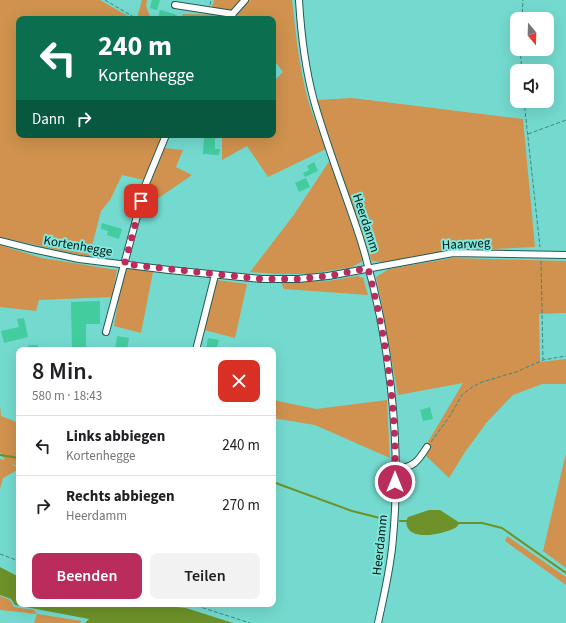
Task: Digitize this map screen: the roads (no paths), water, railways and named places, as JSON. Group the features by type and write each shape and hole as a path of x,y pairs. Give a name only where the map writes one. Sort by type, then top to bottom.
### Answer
{"street":[{"path":"175,5 233,14 245,0"},
{"name":"Heerdamm","path":"299,0 301,34 314,99 360,238 376,296 389,368 394,422 396,470 393,538 389,573 378,623"},
{"path":"106,332 145,186 165,138"},
{"name":"Kortenhegge","path":"0,241 79,259 261,279 298,279 328,276 368,268"},
{"name":"Haarweg","path":"368,268 453,253 566,255"},
{"path":"197,347 216,275"},
{"path":"396,470 410,467 420,459 427,447"}],"waterway":[{"path":"0,455 16,458"},
{"path":"276,483 352,511 384,519"},
{"path":"400,521 407,521"},
{"path":"457,523 482,523 502,528 566,573"}]}
